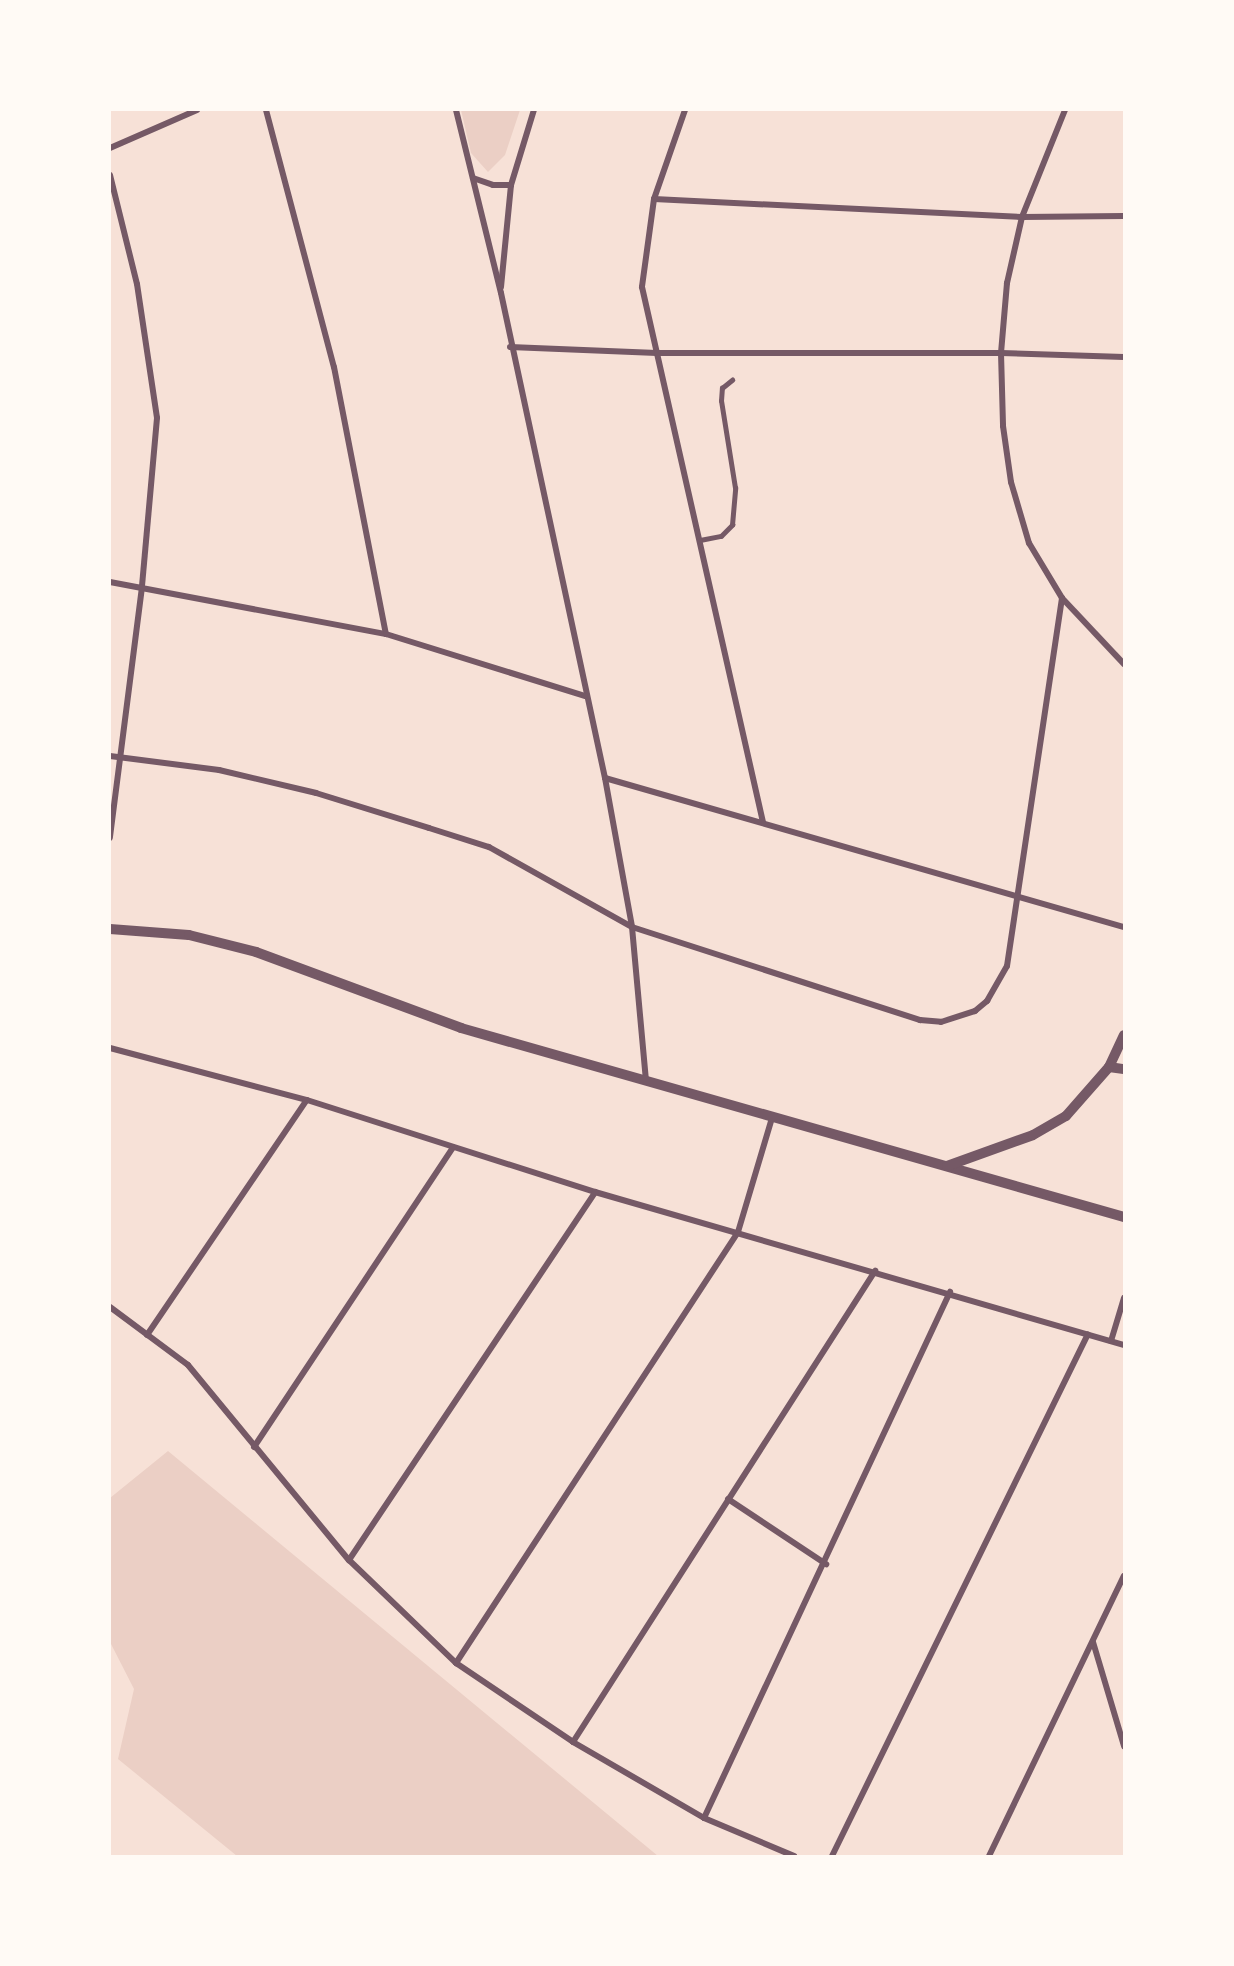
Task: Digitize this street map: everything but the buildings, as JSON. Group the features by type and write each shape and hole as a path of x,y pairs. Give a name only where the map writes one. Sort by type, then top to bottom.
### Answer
{"street":[{"path":"110,148 197,110"},
{"path":"266,110 334,367 386,634"},
{"path":"456,110 501,293 510,347 585,696 605,778 632,927 646,1081"},
{"path":"501,293 511,185 534,110"},
{"path":"685,110 654,199 642,287 763,822"},
{"path":"1065,110 1022,217 1007,283 1001,353 1003,426 1011,482 1029,543 1062,598 1125,664"},
{"path":"110,175 137,284 157,418 142,586 118,757 110,838"},
{"path":"473,178 493,185 511,185"},
{"path":"654,199 1022,217 1125,216"},
{"path":"510,347 657,353 1001,353 1125,357"},
{"path":"110,582 142,586 386,634 585,696"},
{"path":"110,756 219,770 316,793 489,848 632,927 920,1020 941,1022 975,1011 998,986 1007,966 1019,898 1062,598"},
{"path":"605,778 1125,927"},
{"path":"110,929 189,935 256,952 461,1028 1125,1217"},
{"path":"947,1167 1033,1136 1066,1116 1109,1067 1125,1035"},
{"path":"110,1048 307,1100 595,1192 950,1292 1125,1345"},
{"path":"1109,1067 1125,1069"},
{"path":"147,1335 307,1100"},
{"path":"456,1663 738,1232 772,1118"},
{"path":"254,1447 453,1147"},
{"path":"349,1560 595,1192"},
{"path":"573,1742 875,1271"},
{"path":"704,1818 825,1564 950,1292"},
{"path":"1112,1341 1125,1298"},
{"path":"110,1307 188,1365 349,1560 456,1663 573,1742 704,1818 794,1857"},
{"path":"832,1857 1088,1334"},
{"path":"728,1498 825,1564"},
{"path":"989,1857 1125,1576"},
{"path":"1093,1642 1125,1746"}],"lane":[{"path":"700,540 721,536 732,525 735,488 721,401 722,388 732,380"}],"shaded area":[{"path":"461,110 520,110 505,155 488,172 471,153"},
{"path":"168,1451 658,1856 237,1856 118,1759 134,1689 110,1642 110,1498"}]}
